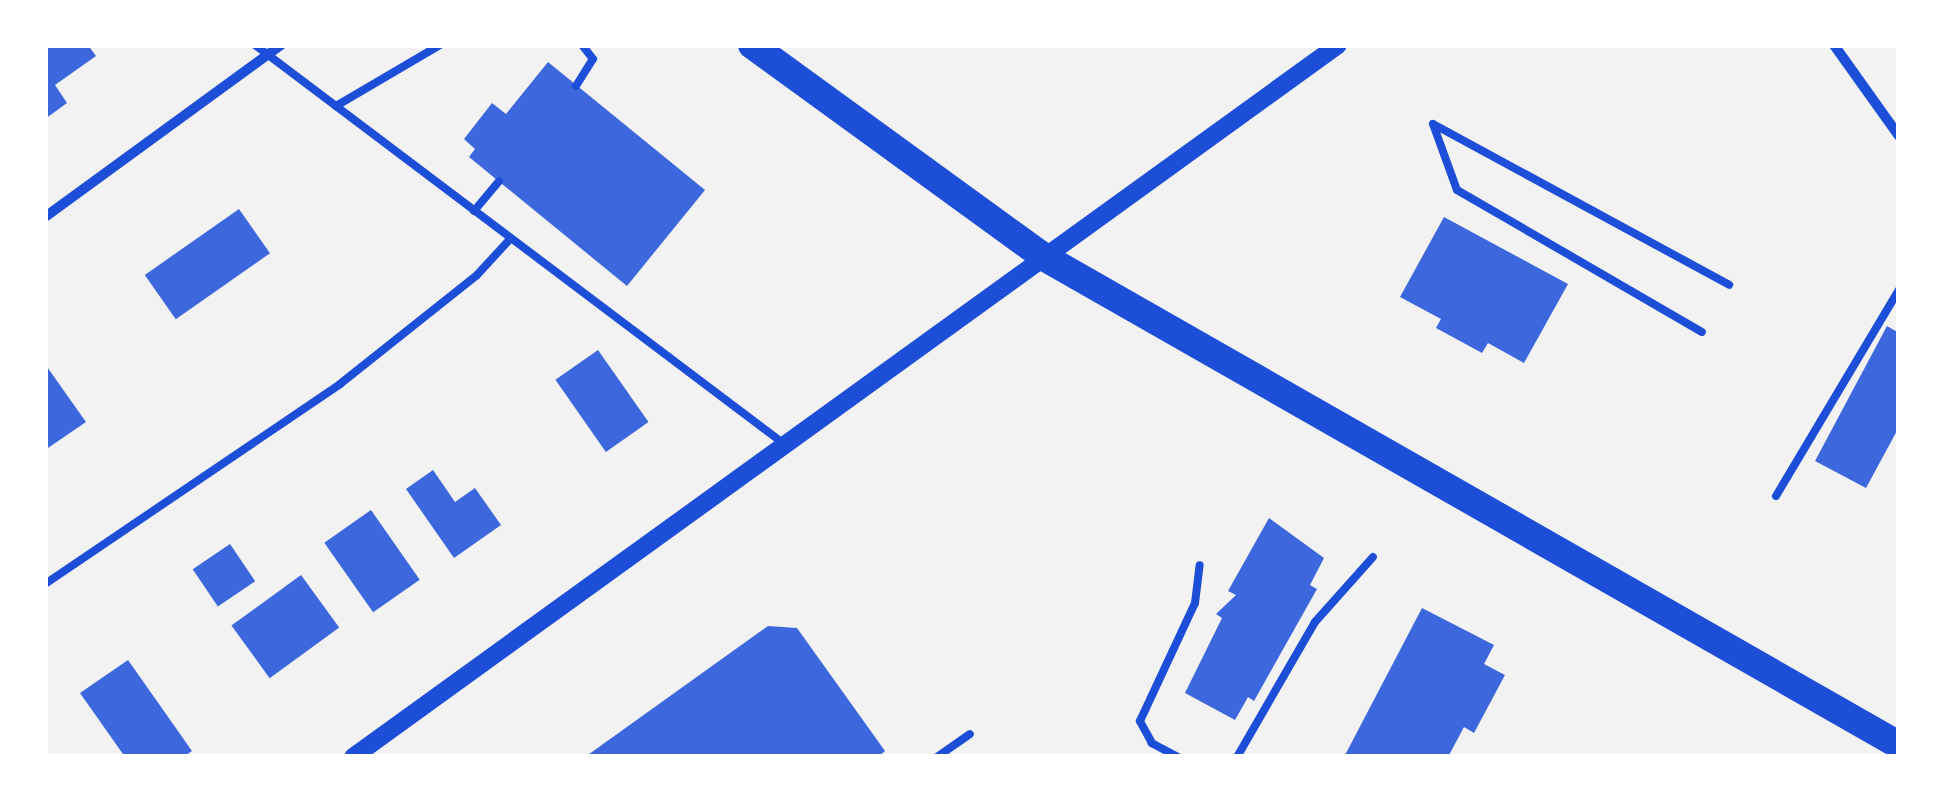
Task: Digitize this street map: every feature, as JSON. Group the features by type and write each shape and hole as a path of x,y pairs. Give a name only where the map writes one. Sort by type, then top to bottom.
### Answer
{"highway":[{"path":"752,45 1044,257 1899,745"}],"street":[{"path":"45,217 281,45"},
{"path":"353,757 1338,45"},
{"path":"1834,45 1899,136"}],"lane":[{"path":"255,45 786,446"},
{"path":"336,106 440,45"},
{"path":"576,86 594,59 582,45"},
{"path":"1702,332 1457,190 1433,124 1729,285"},
{"path":"474,210 499,181"},
{"path":"45,584 340,384 478,275 510,238"},
{"path":"1776,496 1899,290"},
{"path":"1238,757 1315,622 1372,558"},
{"path":"1178,757 1152,744 1140,721 1195,604 1200,565"},
{"path":"937,757 970,734"}],"building":[{"path":"45,45 88,45 96,56 55,85 67,103 45,119"},
{"path":"548,62 705,190 627,286 469,157 475,149 464,139 492,103 506,114"},
{"path":"239,209 270,253 176,319 145,275"},
{"path":"1444,217 1568,284 1524,363 1488,343 1482,353 1436,328 1441,319 1400,297"},
{"path":"1887,326 1899,333 1899,427 1866,488 1815,461"},
{"path":"598,350 648,422 606,452 555,380"},
{"path":"45,364 86,422 45,450"},
{"path":"433,470 455,502 475,488 501,525 454,558 406,489"},
{"path":"371,510 420,580 373,612 324,543"},
{"path":"1269,518 1324,558 1310,585 1317,589 1254,701 1248,697 1235,720 1185,693 1222,618 1216,614 1236,595 1228,591"},
{"path":"230,544 255,581 218,606 193,569"},
{"path":"301,575 339,628 270,678 231,626"},
{"path":"1422,608 1494,645 1484,664 1505,675 1474,733 1464,727 1448,757 1344,757"},
{"path":"768,626 797,628 885,751 878,757 585,757"},
{"path":"128,660 192,751 183,757 125,757 80,693"}]}
